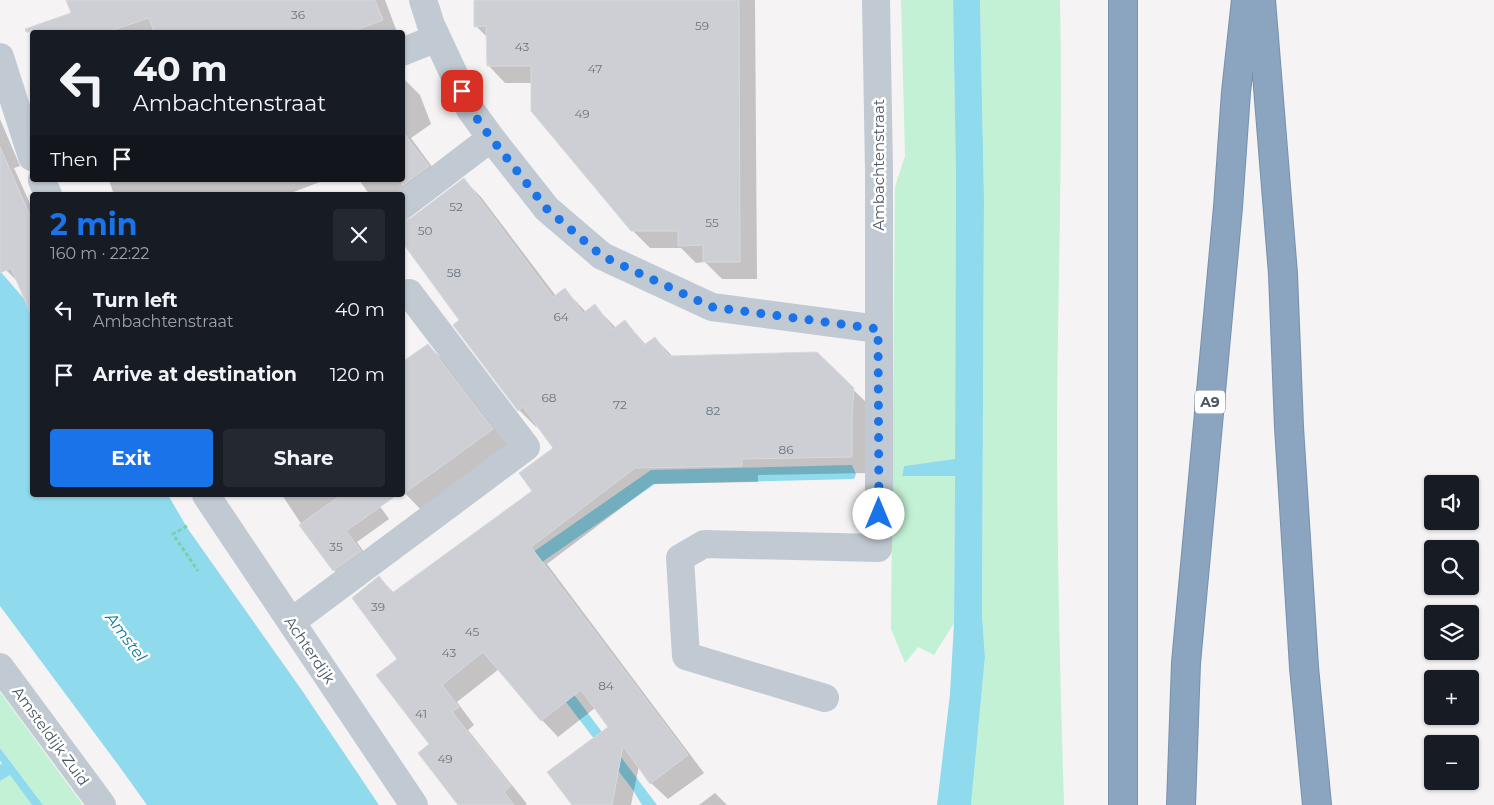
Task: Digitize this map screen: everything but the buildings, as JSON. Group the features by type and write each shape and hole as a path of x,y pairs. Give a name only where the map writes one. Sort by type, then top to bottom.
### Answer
{"highway":[{"path":"1123,0 1123,805"},
{"name":"A9","path":"1181,805 1186,663 1228,207 1236,92 1246,0"},
{"path":"1261,0 1283,274 1289,427 1304,667 1317,805"}],"street":[{"path":"423,0 437,38 470,109 547,209 602,256 712,307 878,329"},
{"name":"Ambachtenstraat","path":"825,698 686,656 680,558 704,544 878,548 879,172 876,0"},
{"path":"405,51 437,38"},
{"path":"0,57 30,151"},
{"path":"405,204 491,138"},
{"path":"291,622 526,448 409,293 405,295"},
{"name":"Achterdijk","path":"207,497 414,805"},
{"name":"Amsteldijk Zuid","path":"0,668 102,805"}],"path":[{"path":"187,526 173,534 198,571"}],"green space":[{"path":"901,0 953,0 956,180 955,460 904,466 902,476 955,475 954,623 934,655 918,647 905,663 891,629 895,187 905,156"},
{"path":"980,0 1060,0 1061,158 1057,469 1064,805 971,805 985,657 982,616 984,199"},
{"path":"0,692 83,805 43,805 0,748"},
{"path":"10,775 32,805 0,805 0,781"}],"water":[{"path":"953,0 980,0 984,199 982,616 985,657 971,805 937,805 950,694 954,623 955,476 902,476 904,466 955,459 956,180"},
{"name":"Amstel","path":"0,271 30,304 30,497 169,497 188,529 301,689 379,805 147,805 0,606"},
{"path":"852,465 856,474 854,479 655,484 500,591 499,595 657,805 642,805 633,790 480,589 651,470"},
{"path":"0,748 43,805 32,805 10,775 0,781 0,765 2,763 0,761"}],"route":[{"path":"462,91 470,109 547,209 602,256 712,307 878,329 879,514"}]}
